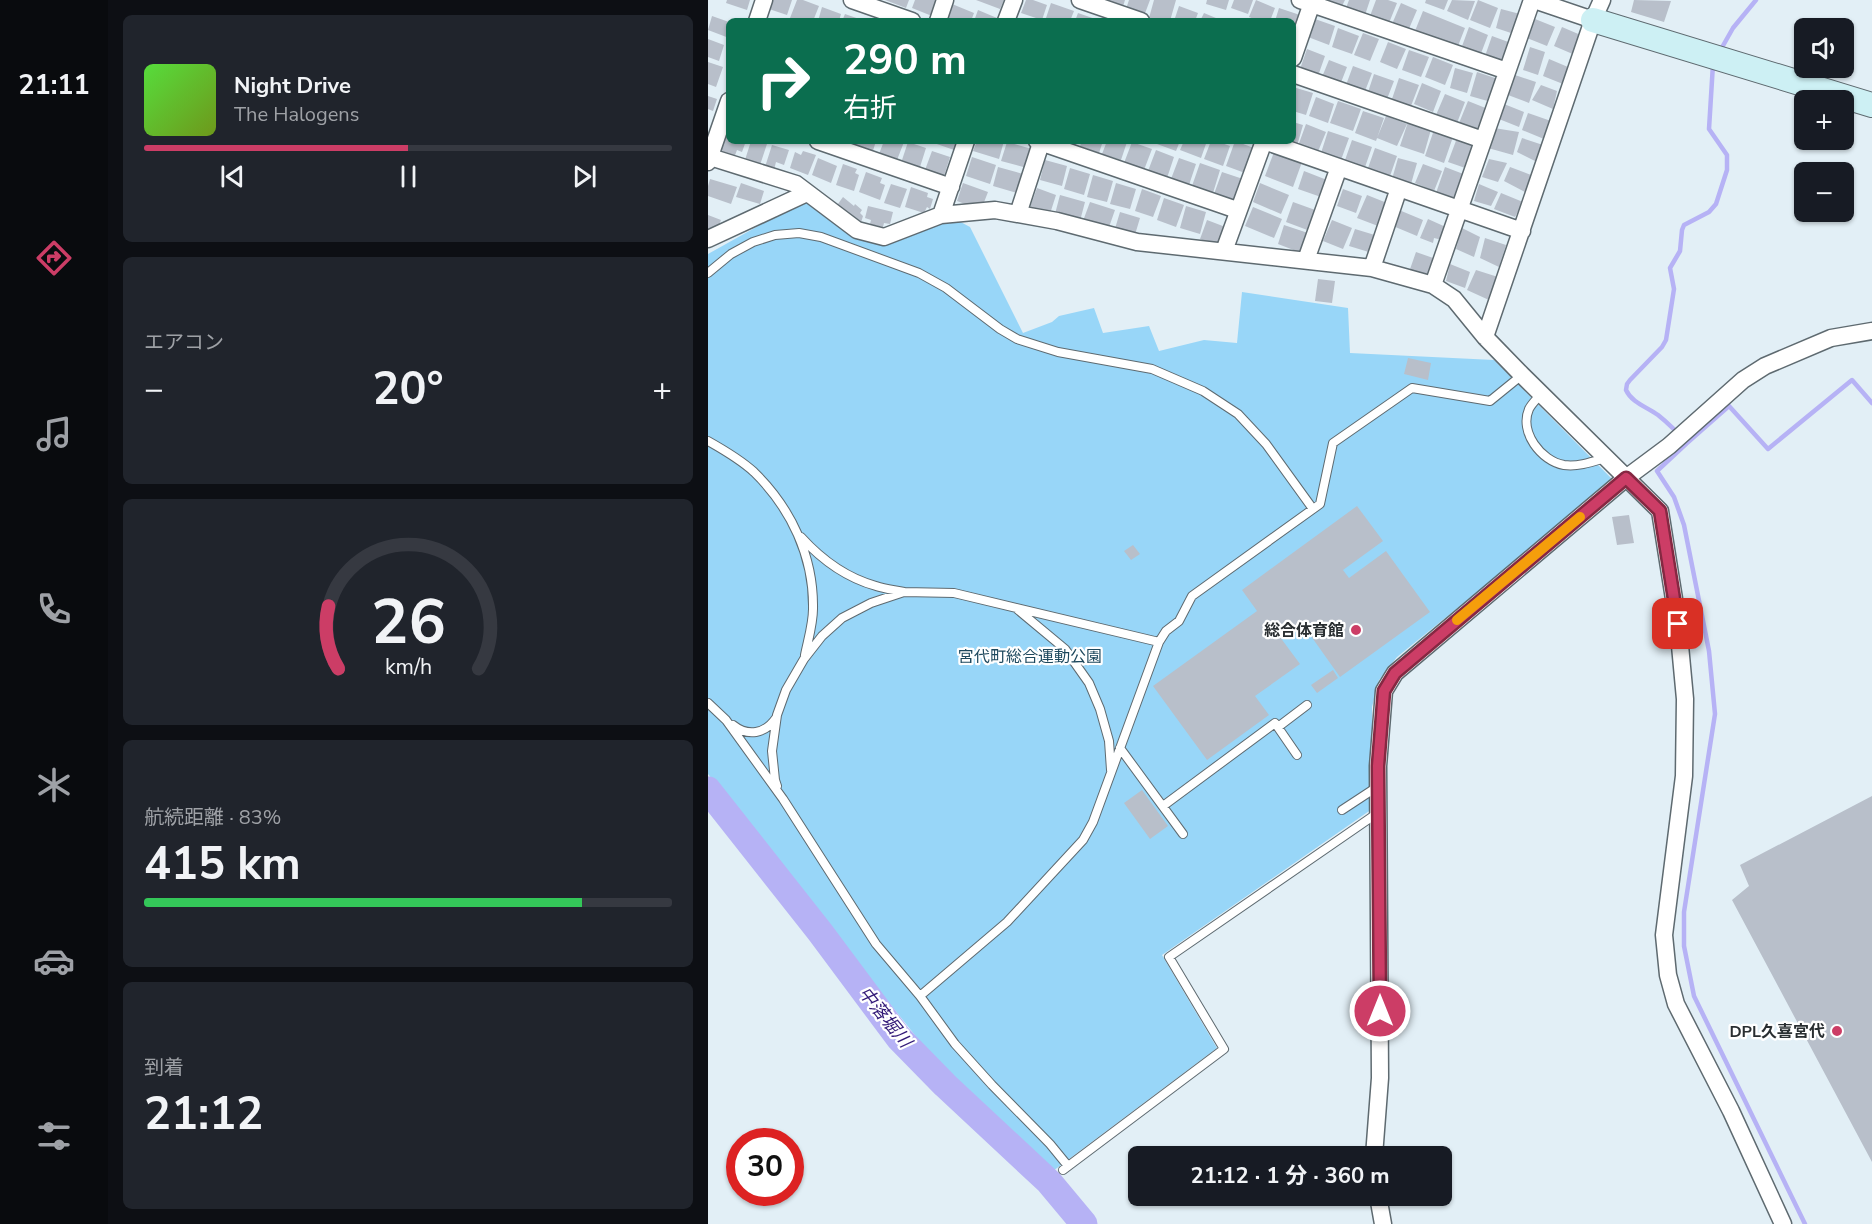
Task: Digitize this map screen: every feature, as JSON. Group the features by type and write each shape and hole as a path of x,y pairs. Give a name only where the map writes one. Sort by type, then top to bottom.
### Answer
{"street":[{"path":"758,18 764,0"},
{"path":"852,0 877,4 906,18"},
{"path":"939,18 945,0"},
{"path":"1007,18 1014,0"},
{"path":"1080,0 1132,18"},
{"path":"1433,285 1533,0 1598,10 1872,105"},
{"path":"1296,47 1308,1 1507,71"},
{"path":"1485,337 1598,10"},
{"path":"1296,75 1483,140"},
{"path":"726,113 709,160 796,184 857,230 884,237 941,215 995,210 1057,221 1137,242 1372,268 1433,285 1454,299 1485,337 1660,511 1678,624 1685,699 1684,776 1664,935 1668,975 1676,1004 1731,1111 1784,1224"},
{"path":"827,144 951,187"},
{"path":"941,215 965,144"},
{"path":"1017,214 1038,144"},
{"path":"1045,144 1237,210"},
{"path":"1224,251 1263,144"},
{"path":"1273,144 1522,231"},
{"path":"1306,260 1339,167"},
{"path":"1372,268 1399,188"},
{"path":"708,239 807,193"},
{"path":"1375,1146 1380,1078 1378,766 1384,691 1395,673 1626,478 1670,446 1743,380 1765,366 1831,338 1872,331"},
{"path":"1380,1206 1383,1224"}],"lane":[{"path":"708,273 732,254 753,242 775,235 799,233 821,237 919,273 946,288 1017,339 1058,352 1152,369 1203,391 1238,414 1266,444 1313,509"},
{"path":"920,996 1007,922 1083,840 1094,822 1159,642 1166,631 1179,621 1192,596 1320,504 1333,443 1412,388 1490,401 1522,375"},
{"path":"1541,394 1530,406 1527,416 1532,441 1540,453 1564,465 1585,465 1605,458"},
{"path":"708,441 753,471 772,492 799,534 817,554 858,579 876,586 904,592 954,593 1159,642"},
{"path":"799,534 809,567 813,610 804,658"},
{"path":"783,798 775,780 772,751 777,716 786,690 804,658 822,636 842,618 872,603 904,592"},
{"path":"1015,608 1065,649 1089,683 1100,709 1109,741 1112,773"},
{"path":"708,703 737,729 747,732 759,732 770,727 777,716"},
{"path":"1278,727 1307,705"},
{"path":"726,720 783,798 876,944 920,996 954,1044 1050,1144 1065,1168 1224,1049 1169,957 1379,812"},
{"path":"1163,806 1275,723 1297,755"},
{"path":"1120,748 1183,834"},
{"path":"1342,810 1378,787"}],"green space":[{"name":"宮代町総合運動公園","path":"805,200 883,245 955,219 970,227 1023,333 1052,322 1059,316 1094,308 1103,333 1149,326 1159,351 1204,340 1237,343 1242,292 1348,308 1350,353 1494,360 1611,478 1608,486 1397,657 1379,680 1372,707 1372,809 1162,955 1217,1048 1053,1171 929,1053 708,774 708,254"}],"building":[{"path":"727,0 750,0 747,10 726,3"},
{"path":"772,0 792,0 787,15 769,9"},
{"path":"797,0 819,6 814,18 790,18"},
{"path":"885,0 909,0 906,8"},
{"path":"915,0 939,0 932,16 912,8"},
{"path":"976,0 1004,0 1000,9"},
{"path":"1026,0 1047,5 1043,18 1021,13"},
{"path":"1102,0 1125,0 1122,10"},
{"path":"1129,0 1150,0 1144,16 1126,9"},
{"path":"1154,0 1176,0 1171,18 1149,18"},
{"path":"1207,0 1229,0 1226,10 1206,4"},
{"path":"1234,0 1253,0 1248,14 1231,8"},
{"path":"1256,0 1275,8 1271,18 1249,17"},
{"path":"1322,0 1345,0 1341,8"},
{"path":"1349,0 1370,0 1365,15 1346,8"},
{"path":"1376,0 1397,3 1389,23 1370,16"},
{"path":"1426,0 1448,0 1444,10 1425,3"},
{"path":"1452,0 1475,1 1468,20 1447,11"},
{"path":"1478,0 1498,8 1490,28 1470,20"},
{"path":"1634,0 1671,1 1664,22 1631,12"},
{"path":"1051,3 1074,11 1071,18 1046,18"},
{"path":"1401,3 1417,10 1408,31 1392,24"},
{"path":"952,4 974,13 972,18 946,18"},
{"path":"1179,6 1198,13 1196,18 1175,18"},
{"path":"822,7 841,14 840,18 819,18"},
{"path":"1279,8 1300,15 1296,26 1296,18 1276,18"},
{"path":"1501,9 1520,14 1514,34 1496,28"},
{"path":"978,10 997,18 975,18"},
{"path":"1423,11 1465,28 1458,46 1436,37 1435,40 1415,31"},
{"path":"1078,13 1092,18 1076,18"},
{"path":"1204,13 1216,18 1202,18"},
{"path":"845,14 856,18 843,18"},
{"path":"712,16 726,21 726,37 708,30"},
{"path":"1315,19 1335,26 1329,45 1308,37"},
{"path":"1535,19 1555,27 1547,46 1527,38"},
{"path":"1469,27 1488,35 1480,56 1461,49"},
{"path":"1562,27 1583,36 1575,55 1554,46"},
{"path":"1338,28 1359,36 1352,54 1332,47"},
{"path":"1363,33 1379,39 1370,61 1354,55"},
{"path":"1492,36 1511,43 1503,66 1484,59"},
{"path":"708,39 724,45 719,61 708,57"},
{"path":"1388,42 1406,49 1397,69 1380,62"},
{"path":"1530,47 1545,52 1538,75 1523,70"},
{"path":"1307,49 1325,56 1318,76 1300,69"},
{"path":"1409,50 1429,57 1421,77 1402,70"},
{"path":"1433,57 1453,65 1445,85 1425,77"},
{"path":"1549,59 1568,67 1563,84 1543,76"},
{"path":"1329,60 1347,67 1340,85 1322,77"},
{"path":"708,62 723,67 716,87 708,84"},
{"path":"1353,66 1372,73 1365,91 1346,85"},
{"path":"1455,68 1473,73 1467,93 1450,88"},
{"path":"1477,72 1498,79 1491,102 1470,96"},
{"path":"1374,74 1394,81 1387,99 1368,92"},
{"path":"1515,75 1536,82 1529,103 1508,95"},
{"path":"1399,78 1419,85 1411,106 1392,99"},
{"path":"1422,83 1441,91 1433,112 1414,104"},
{"path":"1541,85 1557,91 1553,109 1532,100"},
{"path":"1296,88 1313,93 1306,115 1296,112"},
{"path":"1445,94 1465,102 1457,123 1436,115"},
{"path":"708,96 717,99 713,111 708,109"},
{"path":"1316,97 1334,104 1328,123 1309,116"},
{"path":"1338,101 1361,109 1353,131 1330,123"},
{"path":"1468,101 1488,109 1477,137 1457,128"},
{"path":"1504,104 1524,112 1519,127 1499,119"},
{"path":"1363,111 1384,118 1376,141 1355,133"},
{"path":"1528,113 1551,121 1544,139 1522,130"},
{"path":"1386,116 1407,124 1397,146 1377,138"},
{"path":"1409,119 1432,126 1424,154 1400,146"},
{"path":"1296,123 1303,125 1297,146 1291,144 1296,144"},
{"path":"1306,124 1326,132 1317,154 1298,146"},
{"path":"1435,127 1454,134 1444,163 1425,156"},
{"path":"1494,128 1519,132 1513,155 1488,148"},
{"path":"1328,131 1349,138 1341,160 1321,153"},
{"path":"726,137 726,144 745,144 742,152 737,150 734,158 720,152"},
{"path":"1457,138 1479,146 1471,170 1448,162"},
{"path":"1522,138 1543,145 1537,162 1517,152"},
{"path":"1352,140 1372,147 1364,170 1344,163"},
{"path":"750,144 767,144 760,165 745,160"},
{"path":"856,144 875,144 872,154 855,148"},
{"path":"883,144 903,144 897,160 879,154"},
{"path":"907,144 926,148 920,167 902,160"},
{"path":"937,144 956,144 954,150"},
{"path":"976,144 1003,144 999,159 973,151"},
{"path":"1006,144 1032,149 1027,168 1001,161"},
{"path":"1062,144 1076,144 1074,150"},
{"path":"1081,144 1102,144 1099,153 1080,146"},
{"path":"1106,144 1126,144 1121,160 1102,154"},
{"path":"1131,144 1152,149 1144,170 1124,163"},
{"path":"1157,144 1179,144 1176,151"},
{"path":"1183,144 1206,144 1201,158 1180,150"},
{"path":"1210,144 1230,146 1223,166 1204,159"},
{"path":"1234,144 1243,144 1254,148 1245,173 1226,166"},
{"path":"772,145 789,150 784,165 776,162 774,170 765,167"},
{"path":"1375,148 1397,156 1389,179 1367,171"},
{"path":"1156,150 1174,157 1167,178 1148,171"},
{"path":"803,151 816,155 808,175 790,168 795,152 801,155"},
{"path":"932,151 950,157 944,176 925,170"},
{"path":"1274,152 1302,162 1293,187 1265,176"},
{"path":"972,157 996,165 990,184 966,176"},
{"path":"818,158 837,166 831,183 812,175"},
{"path":"1179,158 1196,164 1189,185 1171,179"},
{"path":"1398,158 1417,163 1411,184 1392,179"},
{"path":"1489,159 1507,163 1498,182 1482,177"},
{"path":"1045,160 1067,166 1062,186 1040,180"},
{"path":"1200,163 1220,170 1213,193 1192,186"},
{"path":"843,164 857,169 855,173 859,175 854,191 836,185"},
{"path":"1423,164 1442,171 1434,191 1415,183"},
{"path":"998,167 1023,174 1017,193 993,186"},
{"path":"1445,167 1466,175 1457,201 1436,193"},
{"path":"1510,167 1531,175 1525,192 1504,181"},
{"path":"1070,168 1090,174 1084,195 1064,189"},
{"path":"1304,171 1327,180 1321,197 1298,189"},
{"path":"866,172 882,178 880,183 885,185 880,200 859,192"},
{"path":"1222,172 1243,179 1235,202 1214,194"},
{"path":"1093,175 1113,181 1107,202 1087,197"},
{"path":"710,179 737,187 731,204 708,196"},
{"path":"741,183 764,191 760,204 736,197"},
{"path":"963,183 988,192 981,210 957,201"},
{"path":"1116,183 1136,189 1130,209 1110,204"},
{"path":"1260,183 1289,195 1281,214 1253,202"},
{"path":"891,184 907,189 900,208 884,203"},
{"path":"1479,184 1498,192 1491,206 1474,201"},
{"path":"911,187 928,193 927,197 933,199 930,209 927,207 924,213 905,207"},
{"path":"1037,188 1056,195 1049,217 1029,210"},
{"path":"1142,189 1161,196 1153,217 1135,211"},
{"path":"1343,189 1362,196 1356,213 1337,206"},
{"path":"1501,193 1523,202 1515,217 1494,209"},
{"path":"1060,195 1085,202 1080,221 1055,214"},
{"path":"1367,195 1387,203 1378,226 1357,218"},
{"path":"843,197 862,210 860,226 835,208"},
{"path":"1164,198 1184,205 1176,227 1157,220"},
{"path":"1090,202 1115,210 1108,230 1083,221"},
{"path":"1293,202 1318,211 1310,231 1286,222"},
{"path":"868,206 893,212 890,224 884,223 883,227 870,224 871,220 865,218"},
{"path":"1186,206 1206,212 1200,234 1180,228"},
{"path":"1253,207 1282,219 1274,238 1245,226"},
{"path":"1399,210 1423,220 1417,236 1393,226"},
{"path":"1120,212 1140,218 1134,238 1114,232"},
{"path":"708,215 721,220 717,230 710,228 708,233"},
{"path":"1428,219 1448,228 1442,240 1434,238 1433,243 1420,238"},
{"path":"1207,220 1228,228 1220,247 1200,239"},
{"path":"1332,220 1352,228 1343,249 1323,241"},
{"path":"1284,225 1311,234 1304,254 1278,244"},
{"path":"1462,228 1480,237 1474,257 1456,249"},
{"path":"1355,229 1378,236 1372,253 1349,246"},
{"path":"1485,238 1506,245 1499,267 1480,258"},
{"path":"1416,252 1436,259 1431,278 1409,272"},
{"path":"1450,264 1470,272 1465,288 1446,281"},
{"path":"1476,270 1498,277 1489,300 1467,290"},
{"path":"1318,279 1335,281 1332,303 1315,301"},
{"path":"1408,358 1431,363 1428,380 1404,374"},
{"name":"総合体育館","path":"1357,506 1383,541 1343,570 1349,578 1386,551 1430,612 1340,677 1301,622 1280,637 1300,664 1255,696 1269,715 1207,760 1153,686 1257,611 1242,590"},
{"path":"1629,515 1634,543 1617,545 1612,517"},
{"path":"1133,545 1140,554 1131,560 1124,551"},
{"path":"1333,670 1338,678 1317,693 1311,685"},
{"path":"1142,790 1168,826 1150,839 1124,803"},
{"name":"DPL久喜宮代","path":"1872,796 1872,1162 1732,900 1749,886 1740,865"}],"waterway":[{"path":"1720,51 1733,28 1756,0"},
{"path":"1713,64 1709,129 1727,155 1727,170 1716,204 1709,212 1684,225 1680,251 1670,268 1674,289 1666,340 1630,380 1626,390 1632,398 1673,428 1687,443 1657,471 1674,497 1684,525 1709,651 1715,714 1684,912 1684,946 1694,996 1805,1224"},
{"path":"1687,443 1729,406 1768,449 1852,380 1872,403"},
{"name":"中落堀川","path":"708,790 820,932 899,1038 945,1085 1049,1182 1084,1224"}],"slow traffic":[{"path":"1457,620 1580,517"}],"place":[{"name":"総合体育館","path":"1356,630"},
{"name":"DPL久喜宮代","path":"1837,1031"}],"route":[{"path":"1380,1011 1378,766 1384,691 1395,673 1626,478 1660,511 1678,624"}]}
